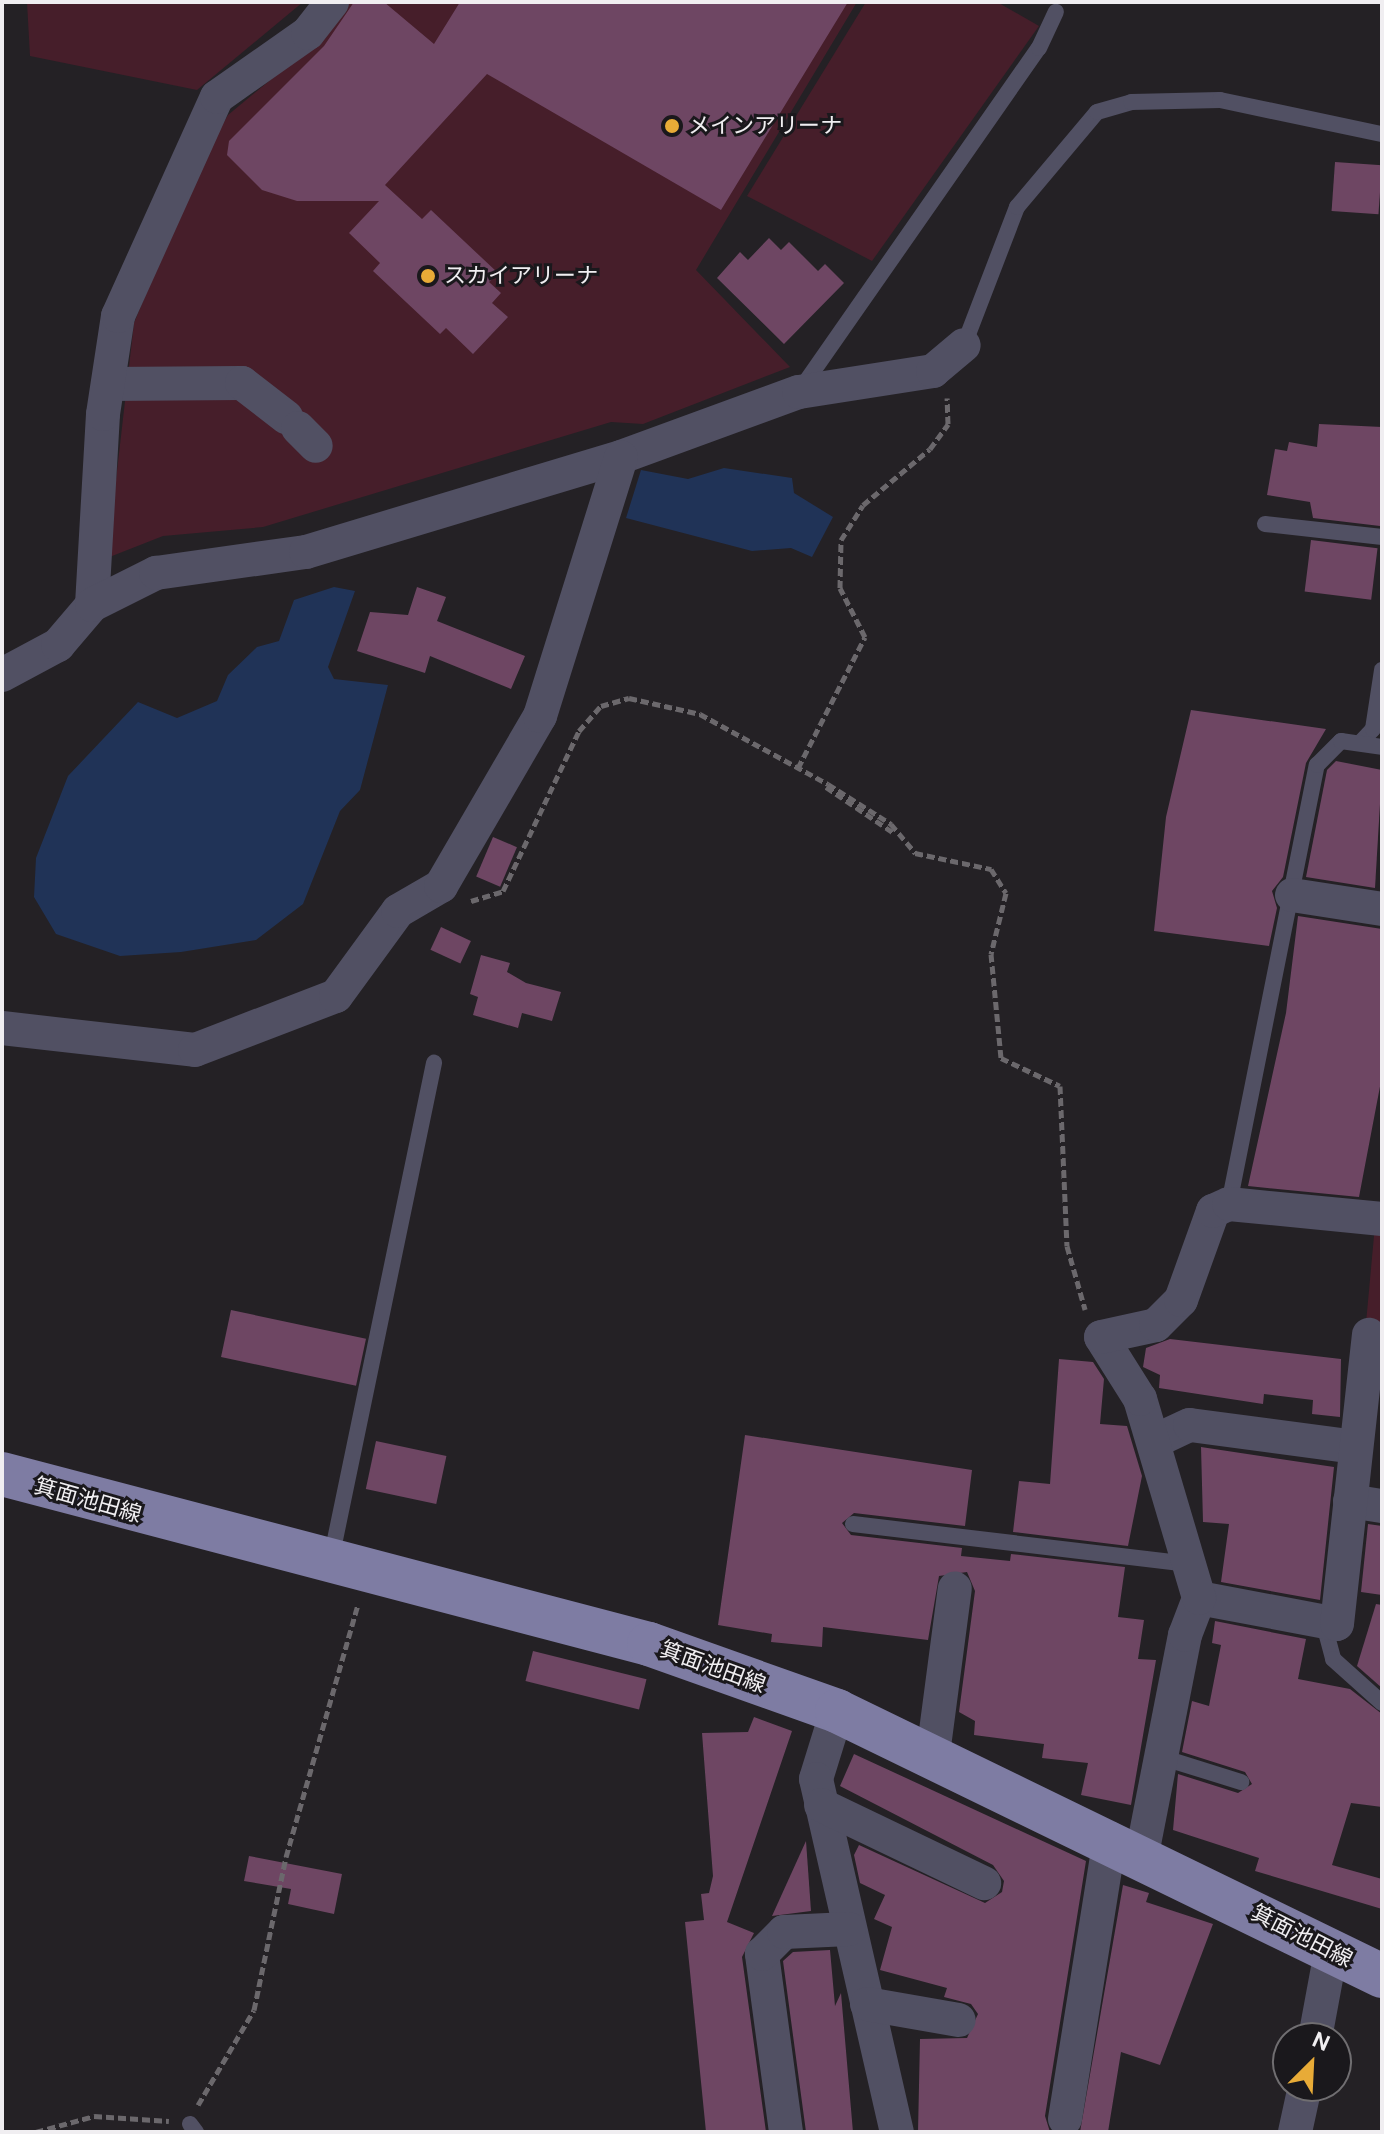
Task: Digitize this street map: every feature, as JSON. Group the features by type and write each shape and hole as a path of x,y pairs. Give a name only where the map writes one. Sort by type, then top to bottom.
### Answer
{"main road":[{"name":"箕面池田線","path":"2,1474 349,1568 649,1644 837,1711 1126,1846 1382,1976"}],"street":[{"path":"92,605 108,384 118,316 217,97 308,33 332,2"},
{"path":"2,675 58,645 92,605 156,573 306,552 621,457 799,392 933,371 964,345"},
{"path":"108,384 242,383 300,430"},
{"path":"2,1028 195,1050 336,996 398,911 441,886 540,716 621,457"},
{"path":"1292,895 1382,909"},
{"path":"1065,2119 1126,1846 1142,1829 1164,1758 1185,1635 1199,1598 1192,1564 1140,1399 1101,1337 1156,1325 1181,1300 1213,1211 1229,1204 1382,1219"},
{"path":"1199,1598 1337,1624 1366,1503 1355,1447 1372,1377 1369,1335"},
{"path":"1155,1441 1190,1425 1355,1447"},
{"path":"933,1754 955,1588"},
{"path":"837,1711 816,1779 897,2132"},
{"path":"821,1805 984,1883"},
{"path":"786,2132 762,1954 784,1932 849,1929"},
{"path":"1318,2022 1331,1952"},
{"path":"867,2004 959,2020"},
{"path":"1295,2132 1302,2102"}],"lane":[{"path":"799,392 1039,48 1056,12"},
{"path":"964,345 1017,207 1097,112 1131,102 1220,100 1382,134"},
{"path":"1265,524 1382,537"},
{"path":"1360,743 1373,729 1382,670"},
{"path":"1229,1204 1317,765 1341,741 1382,747"},
{"path":"349,1568 434,1063"},
{"path":"853,1524 1192,1564"},
{"path":"1323,1621 1333,1659 1382,1703"},
{"path":"1164,1758 1241,1782"}],"path":[{"path":"946,386 948,424 930,449 863,505 841,540 840,588 865,637 796,767 928,855 991,869 1006,893 991,954 1001,1058 1060,1086 1067,1246 1075,1291 1101,1337"},
{"path":"441,886 475,903 503,891 579,731 601,706 629,698 700,714 828,784 928,855"},
{"path":"36,2132 126,2114 193,2128 215,2067 254,2010 349,1568"}],"shaded area":[{"path":"27,2 303,2 197,90 30,56"},
{"name":"スカイアリーナ","path":"350,2 857,2 696,270 790,367 643,424 611,422 263,527 163,536 107,558 134,323 201,161 228,115 316,42"},
{"path":"866,2 997,2 1039,26 872,261 747,196"},
{"path":"1375,1225 1382,1225 1382,1333 1365,1334"}],"water":[{"path":"724,468 792,478 794,493 833,517 812,557 791,548 752,551 626,518 641,470 688,479"},
{"path":"334,587 355,591 328,667 334,679 388,685 360,790 340,811 303,904 256,940 181,952 120,956 56,934 34,897 36,858 68,776 138,702 177,718 217,701 228,675 257,647 279,641 294,600"}],"building":[{"path":"354,2 384,2 434,44 460,2 848,2 721,210 487,74 385,185 422,219 431,210 498,273 489,282 501,293 492,303 508,317 473,354 446,328 440,334 373,271 380,263 349,233 379,201 297,201 262,190 227,155 229,141 324,46"},
{"path":"1335,162 1382,165 1378,214 1332,211"},
{"path":"769,238 781,250 789,242 818,271 825,264 844,283 784,344 717,278 740,252 748,260"},
{"path":"1319,424 1382,427 1380,526 1313,518 1310,502 1267,495 1275,449 1287,451 1289,442 1317,447"},
{"path":"1311,540 1378,548 1371,600 1305,592"},
{"path":"417,587 446,597 437,621 525,656 511,689 430,656 425,673 357,651 370,612 408,615"},
{"path":"1191,710 1326,729 1306,763 1283,877 1272,891 1277,908 1269,946 1154,931 1166,817"},
{"path":"1336,761 1382,770 1375,888 1306,877 1327,770"},
{"path":"493,837 517,847 500,887 476,877"},
{"path":"1298,916 1382,929 1382,1076 1359,1197 1248,1186 1286,1013"},
{"path":"441,927 471,941 460,964 430,950"},
{"path":"481,955 510,963 507,972 526,983 561,992 552,1021 522,1013 518,1028 473,1015 478,997 470,994"},
{"path":"231,1310 366,1339 356,1386 221,1357"},
{"path":"1170,1339 1341,1359 1340,1417 1312,1414 1313,1400 1264,1394 1263,1404 1159,1388 1160,1375 1143,1367 1146,1348"},
{"path":"1059,1359 1093,1362 1104,1379 1100,1424 1127,1426 1142,1476 1128,1546 1013,1532 1019,1481 1050,1484"},
{"path":"745,1435 972,1470 965,1526 854,1513 842,1523 851,1535 962,1548 961,1556 1010,1561 1011,1554 1125,1567 1118,1617 1144,1620 1138,1659 1156,1660 1131,1805 1081,1795 1088,1763 1042,1758 1044,1744 974,1735 975,1721 959,1712 975,1591 967,1572 939,1576 928,1640 823,1627 822,1647 771,1642 772,1634 718,1625"},
{"path":"376,1441 446,1456 436,1504 366,1489"},
{"path":"1201,1447 1334,1467 1320,1600 1221,1582 1229,1524 1203,1522"},
{"path":"1368,1524 1382,1526 1382,1595 1361,1592"},
{"path":"1376,1604 1382,1605 1382,1688 1357,1666"},
{"path":"1215,1621 1306,1639 1298,1679 1350,1689 1382,1714 1382,1807 1351,1803 1332,1865 1382,1879 1382,1909 1255,1871 1259,1858 1173,1830 1178,1774 1238,1793 1252,1784 1245,1772 1182,1752 1192,1701 1209,1706 1221,1645 1212,1643"},
{"path":"533,1651 647,1679 639,1709 526,1681"},
{"path":"754,1717 792,1731 727,1922 754,1933 742,1957 766,2132 706,2132 685,1922 704,1920 701,1894 709,1893 713,1876 702,1733 748,1732"},
{"path":"854,1754 1086,1861 1045,2116 1050,2132 918,2132 920,2039 967,2038 978,2014 971,2004 944,1997 947,1988 880,1970 892,1927 874,1919 885,1895 860,1883 854,1855 859,1845 985,1903 1002,1892 1004,1881 993,1865 840,1786"},
{"path":"806,1841 811,1911 772,1916"},
{"path":"249,1856 342,1874 334,1914 288,1904 291,1889 244,1881"},
{"path":"1123,1885 1149,1893 1146,1902 1213,1924 1160,2065 1121,2052 1108,2132 1080,2132"},
{"path":"830,1950 835,2006 841,1993 853,2132 806,2132 783,1961 793,1952"}],"place":[{"name":"メインアリーナ","path":"672,126"},
{"name":"スカイアリーナ","path":"428,276"}]}
